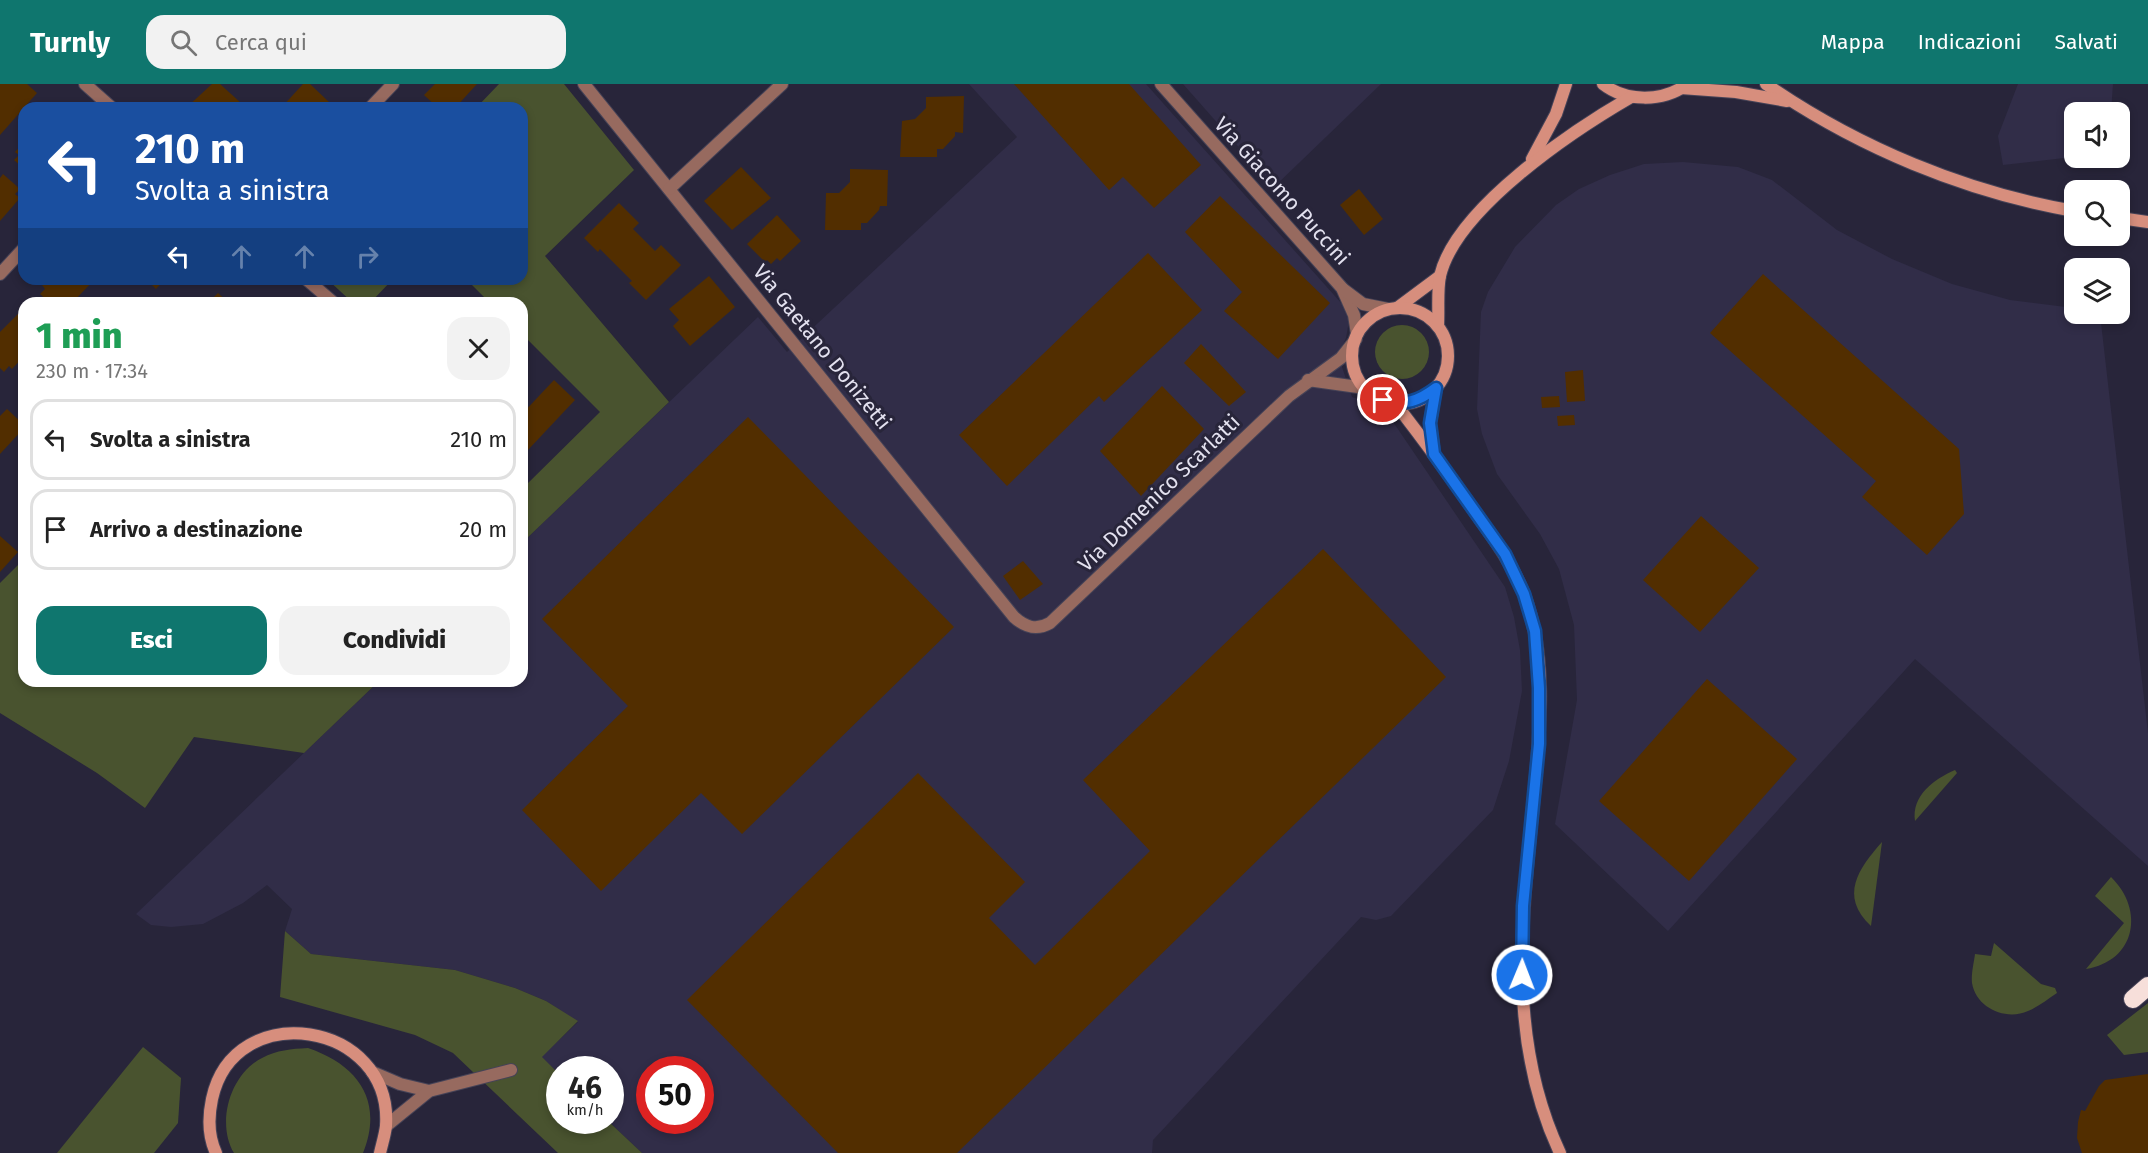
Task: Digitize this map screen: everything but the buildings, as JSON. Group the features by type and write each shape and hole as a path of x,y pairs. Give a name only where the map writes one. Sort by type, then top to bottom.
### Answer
{"highway":[{"path":"2133,999 2148,986"}],"main road":[{"path":"1530,163 1556,114 1566,84"},
{"path":"1603,84 1631,97 1657,97 1684,86 1791,101"},
{"path":"1766,84 1791,101 1871,145 1959,182 2027,202 2064,209"},
{"path":"1440,276 1438,326 1446,343 1448,359 1444,375 1436,388 1410,403 1395,403 1373,395 1365,388 1353,362 1357,336 1365,323 1393,309 1440,276 1464,232 1530,163 1596,117 1631,97"},
{"path":"2130,219 2148,222"},
{"path":"1393,309 1420,313 1438,326"},
{"path":"1434,454 1430,423 1436,388"},
{"path":"1395,403 1505,554 1524,594 1535,631 1539,688 1539,744 1523,906 1522,975 1526,1040 1538,1101 1560,1153"},
{"path":"212,1149 209,1114 214,1088 229,1064 249,1046 274,1034 301,1032 328,1037 353,1051 372,1072 383,1098 386,1126 380,1153"}],"street":[{"path":"85,84 105,102"},
{"path":"376,102 393,84"},
{"name":"Via Gaetano Donizetti","path":"584,84 1014,617 1033,628"},
{"path":"669,189 782,84"},
{"name":"Via Giacomo Puccini","path":"1161,84 1342,288 1354,315 1357,336"},
{"path":"0,274 18,254"},
{"path":"313,285 327,297"},
{"path":"1342,288 1363,304 1393,309"},
{"name":"Via Domenico Scarlatti","path":"1033,628 1050,623 1308,380 1341,358 1357,336"},
{"path":"1308,380 1365,388"},
{"path":"386,1126 429,1091 511,1070"},
{"path":"372,1072 400,1084 429,1091"}],"shaded area":[{"path":"969,84 1146,84 1342,304 1349,321 1346,338 1338,355 1352,397 1377,405 1387,413 1505,587 1514,617 1520,650 1522,691 1509,761 1493,810 1391,916 1376,920 1361,917 1153,1140 1152,1153 642,1153 622,1134 624,1134 624,1056 546,1056 546,1062 541,1057 578,1022 546,1001 515,988 455,970 311,954 285,931 292,909 267,885 243,903 203,924 171,927 151,925 136,914 373,687 528,687 528,537 758,317 787,352 1017,137"},
{"path":"1183,84 1381,84 1274,187"},
{"path":"2018,84 2113,84 2112,102 2064,102 2064,158 2003,165 1998,136"},
{"path":"1683,162 1738,167 1772,180 1837,230 1892,259 1952,284 2010,300 2064,307 2064,324 2101,324 2148,733 2148,866 1915,659 1668,931 1555,824 1577,700 1574,625 1559,569 1540,534 1497,474 1482,434 1477,409 1481,312 1488,292 1515,247 1556,205 1579,189 1610,175 1644,164"}],"green space":[{"path":"499,84 564,84 634,170 545,256 669,402 528,537 528,483 600,412 528,340 528,297 484,297 472,285 528,285 528,102 482,102"},
{"path":"334,285 387,285 376,297 346,297"},
{"path":"1402,325 1412,327 1421,333 1427,342 1429,352 1427,362 1421,371 1412,377 1402,379 1392,377 1383,371 1377,362 1375,352 1377,342 1383,333 1392,327"},
{"path":"18,565 18,687 373,687 304,753 194,737 145,808 97,773 0,713 0,583"},
{"path":"1955,770 1957,773 1915,821 1920,796 1939,778"},
{"path":"1882,842 1871,926 1861,915 1856,904 1855,883 1866,862"},
{"path":"2111,877 2122,890 2128,904 2131,919 2130,932 2125,945 2116,956 2103,964 2086,969 2124,923 2095,896"},
{"path":"285,931 311,954 455,970 515,988 546,1001 578,1021 542,1057 546,1061 546,1134 622,1134 642,1153 558,1153 453,1053 415,1035 280,997"},
{"path":"1994,943 2041,984 2055,988 2057,993 2019,1014 2002,1013 1986,1005 1975,992 1972,983 1973,968 1975,954 1991,956"},
{"path":"2148,1003 2148,1052 2124,1055 2107,1035"},
{"path":"143,1047 181,1078 178,1123 154,1153 57,1153"},
{"path":"308,1048 341,1064 362,1087 368,1101 370,1117 369,1134 363,1153 234,1153 226,1128 227,1114 234,1087 242,1075 251,1065 268,1055 284,1050"}],"route":[{"path":"1383,400 1410,403 1436,388 1430,423 1434,454 1505,554 1524,594 1535,631 1539,688 1539,744 1523,906 1522,975"}]}
